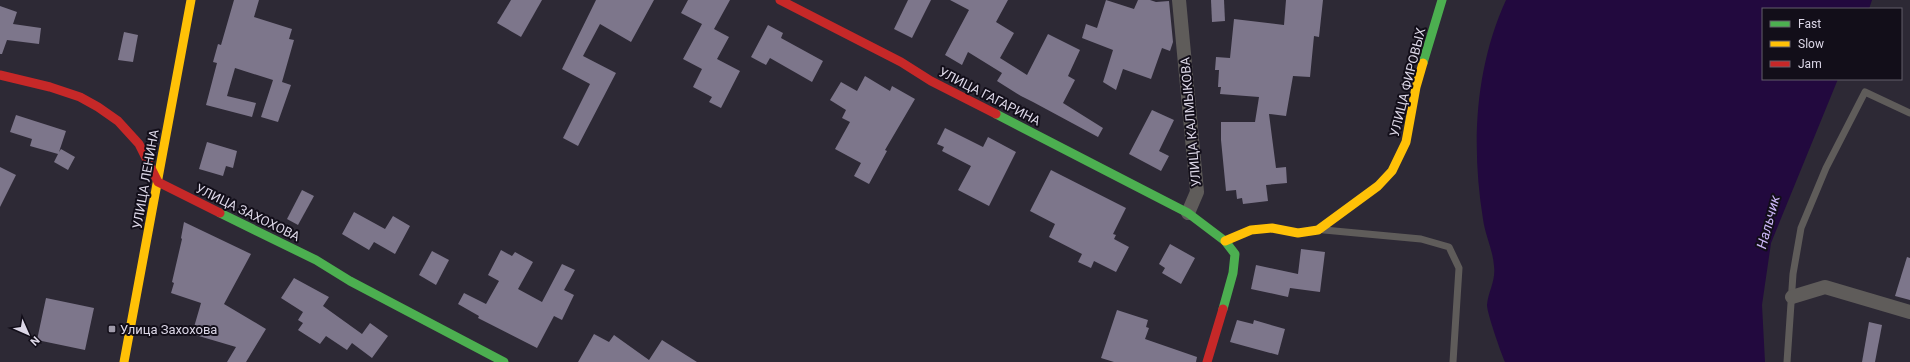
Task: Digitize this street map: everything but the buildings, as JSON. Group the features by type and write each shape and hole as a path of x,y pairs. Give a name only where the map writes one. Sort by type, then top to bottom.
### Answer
{"street":[{"name":"УЛИЦА ЛЕНИНА","path":"124,362 191,0"},
{"name":"УЛИЦА ГАГАРИНА","path":"780,0 901,62 931,81 1188,213"},
{"name":"УЛИЦА КАЛМЫКОВА","path":"1179,0 1197,192 1188,213"},
{"name":"УЛИЦА ФИРОВЫХ","path":"1225,241 1251,230 1272,228 1298,233 1318,230 1378,186 1392,172 1406,142 1416,87 1442,0"},
{"path":"0,75 50,87 80,97 98,107 118,121 139,144 158,182"},
{"name":"УЛИЦА ЗАХОХОВА","path":"158,182 316,260 350,281 504,362"},
{"path":"1188,213 1225,241 1235,254 1233,273 1207,362"},
{"path":"1792,297 1825,287 1910,312"}],"lane":[{"path":"1787,362 1788,327 1793,274 1801,228 1826,168 1865,92 1910,113"},
{"path":"1318,230 1421,239 1449,246 1459,268 1453,362"}],"water":[{"name":"Нальчик","path":"1506,0 1872,0 1869,8 1762,8 1762,80 1838,80 1771,243 1762,305 1765,362 1505,362 1487,305 1494,277 1494,266 1484,225 1477,163 1478,107 1488,52"}],"traffic: fast":[{"path":"1423,63 1442,0"},
{"path":"996,114 1188,213 1225,241 1235,254 1233,273 1223,309"},
{"path":"220,213 316,260 350,281 504,362"}],"traffic: slow":[{"path":"124,362 191,0"},
{"path":"1225,241 1251,230 1272,228 1298,233 1318,230 1378,186 1392,171 1406,142 1416,87 1423,63"}],"traffic: jam":[{"path":"780,0 901,62 931,81 996,114"},
{"path":"0,75 50,87 80,97 98,107 118,121 139,144 158,182 220,213"},
{"path":"1207,362 1223,309"}],"place":[{"name":"Улица Захохова","path":"112,329"}]}
